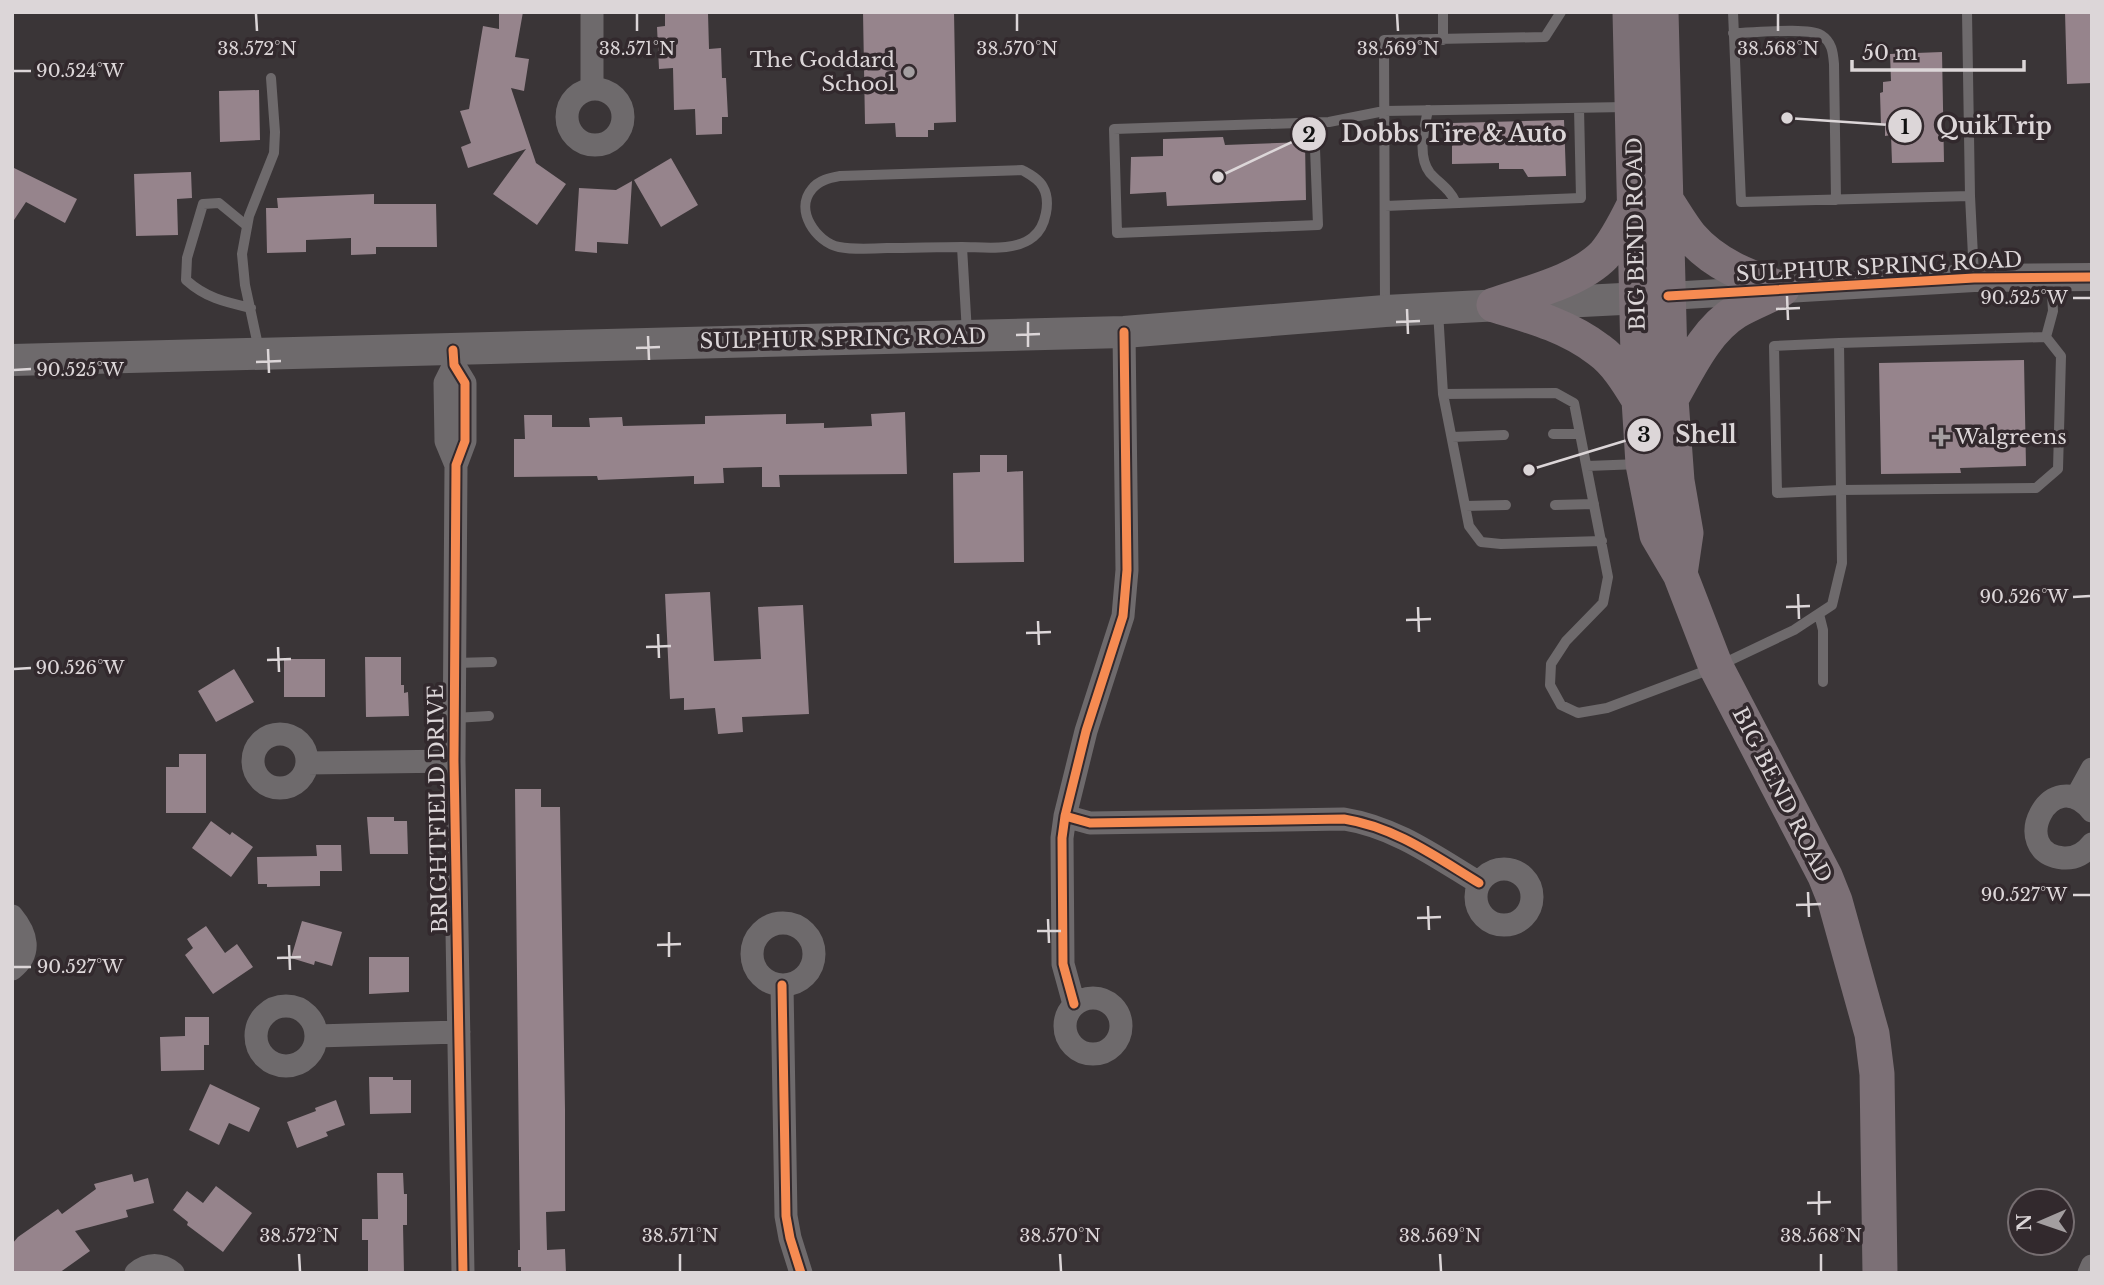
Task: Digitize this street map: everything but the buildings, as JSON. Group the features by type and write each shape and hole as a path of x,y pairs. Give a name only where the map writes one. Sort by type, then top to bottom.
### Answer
{"main road":[{"name":"BIG BEND ROAD","path":"1630,12 1633,107 1651,201"},
{"name":"BIG BEND ROAD","path":"1661,12 1651,201 1655,400 1643,464 1657,536 1679,574 1716,667 1825,876 1863,994 1877,1074 1880,1273"},
{"path":"1494,306 1573,277 1603,256 1619,233 1651,201 1704,250 1745,276 1782,289"},
{"path":"1494,306 1546,320 1599,350 1623,376 1655,400 1694,359 1719,326 1736,312 1782,289"},
{"name":"SULPHUR SPRING ROAD","path":"12,360 259,353 454,357 1124,332 1385,311 1652,297"},
{"name":"BIG BEND ROAD","path":"1655,400 1677,481 1686,533 1679,574"}],"street":[{"path":"592,12 592,89"},
{"name":"SULPHUR SPRING ROAD","path":"1652,297 1974,278 2092,276"},
{"path":"1074,1004 1063,964 1062,838 1086,731 1124,616 1127,570 1124,332"},
{"name":"BRIGHTFIELD DRIVE","path":"454,357 465,383 465,442 456,465 454,718 463,1273"},
{"path":"307,763 454,761"},
{"path":"2092,769 2084,805 2057,798 2049,802 2037,817 2037,836 2048,852 2057,857 2078,856 2092,844"},
{"path":"1065,816 1090,823 1316,818 1368,822 1396,833 1479,883"},
{"path":"12,916 24,933 26,943 22,960 12,969"},
{"path":"782,985 786,1216 801,1273"},
{"path":"316,1036 459,1032"},
{"path":"136,1273 154,1265 163,1266 173,1273"},
{"path":"2089,1273 2092,1266"}],"lane":[{"path":"1443,12 1443,40"},
{"path":"1385,311 1384,40 1545,37 1561,12"},
{"path":"1732,12 1741,202 1970,196"},
{"path":"1967,12 1974,278"},
{"path":"1733,33 1810,31 1822,36 1832,47 1836,200"},
{"path":"259,353 245,285 242,254 249,216 274,153 271,78"},
{"path":"1314,123 1318,225 1117,233 1114,129 1329,122 1384,111 1633,107"},
{"path":"1385,206 1581,198 1579,108"},
{"path":"1427,110 1423,142 1425,163 1430,172 1451,191 1456,203"},
{"path":"1021,170 1032,175 1043,186 1048,204 1043,222 1033,237 1018,244 1001,247 962,247 838,247 825,242 812,228 806,215 806,201 811,189 824,179 840,176 1021,170"},
{"path":"247,226 219,203 203,204 187,258 186,279 199,292 221,301 251,308"},
{"path":"962,247 967,336"},
{"path":"2046,337 2053,311 2051,276"},
{"path":"1438,309 1443,394 1469,526 1481,541 1501,544 1602,541"},
{"path":"2046,337 2061,356 2058,468 2036,488 1777,493 1774,346 2046,337"},
{"path":"1443,394 1556,393 1574,403 1608,576 1603,603 1566,641 1551,664 1550,685 1560,705 1578,713 1607,708 1716,667 1794,630 1832,605 1842,563 1839,343"},
{"path":"1553,434 1580,434"},
{"path":"1452,437 1504,435"},
{"path":"1587,466 1643,464"},
{"path":"1555,505 1594,504"},
{"path":"1465,506 1506,505"},
{"path":"1819,614 1823,630 1823,682"},
{"path":"455,663 492,662"},
{"path":"454,718 489,716"}],"cycle path":[{"path":"1668,296 1974,278 2092,277"},
{"path":"1074,1004 1063,964 1062,838 1086,731 1123,616 1127,570 1124,332"},
{"path":"453,350 454,365 465,383 465,441 456,465 454,761 463,1273"},
{"path":"1065,816 1090,823 1344,819 1398,836 1479,883"},
{"path":"782,985 786,1216 801,1273"}],"place":[{"name":"The Goddard School","path":"909,72"},
{"name":"QuikTrip","path":"1787,118"},
{"name":"Dobbs Tire & Auto","path":"1218,177"},
{"name":"Walgreens","path":"1941,437"},
{"name":"Shell","path":"1529,470"}]}
